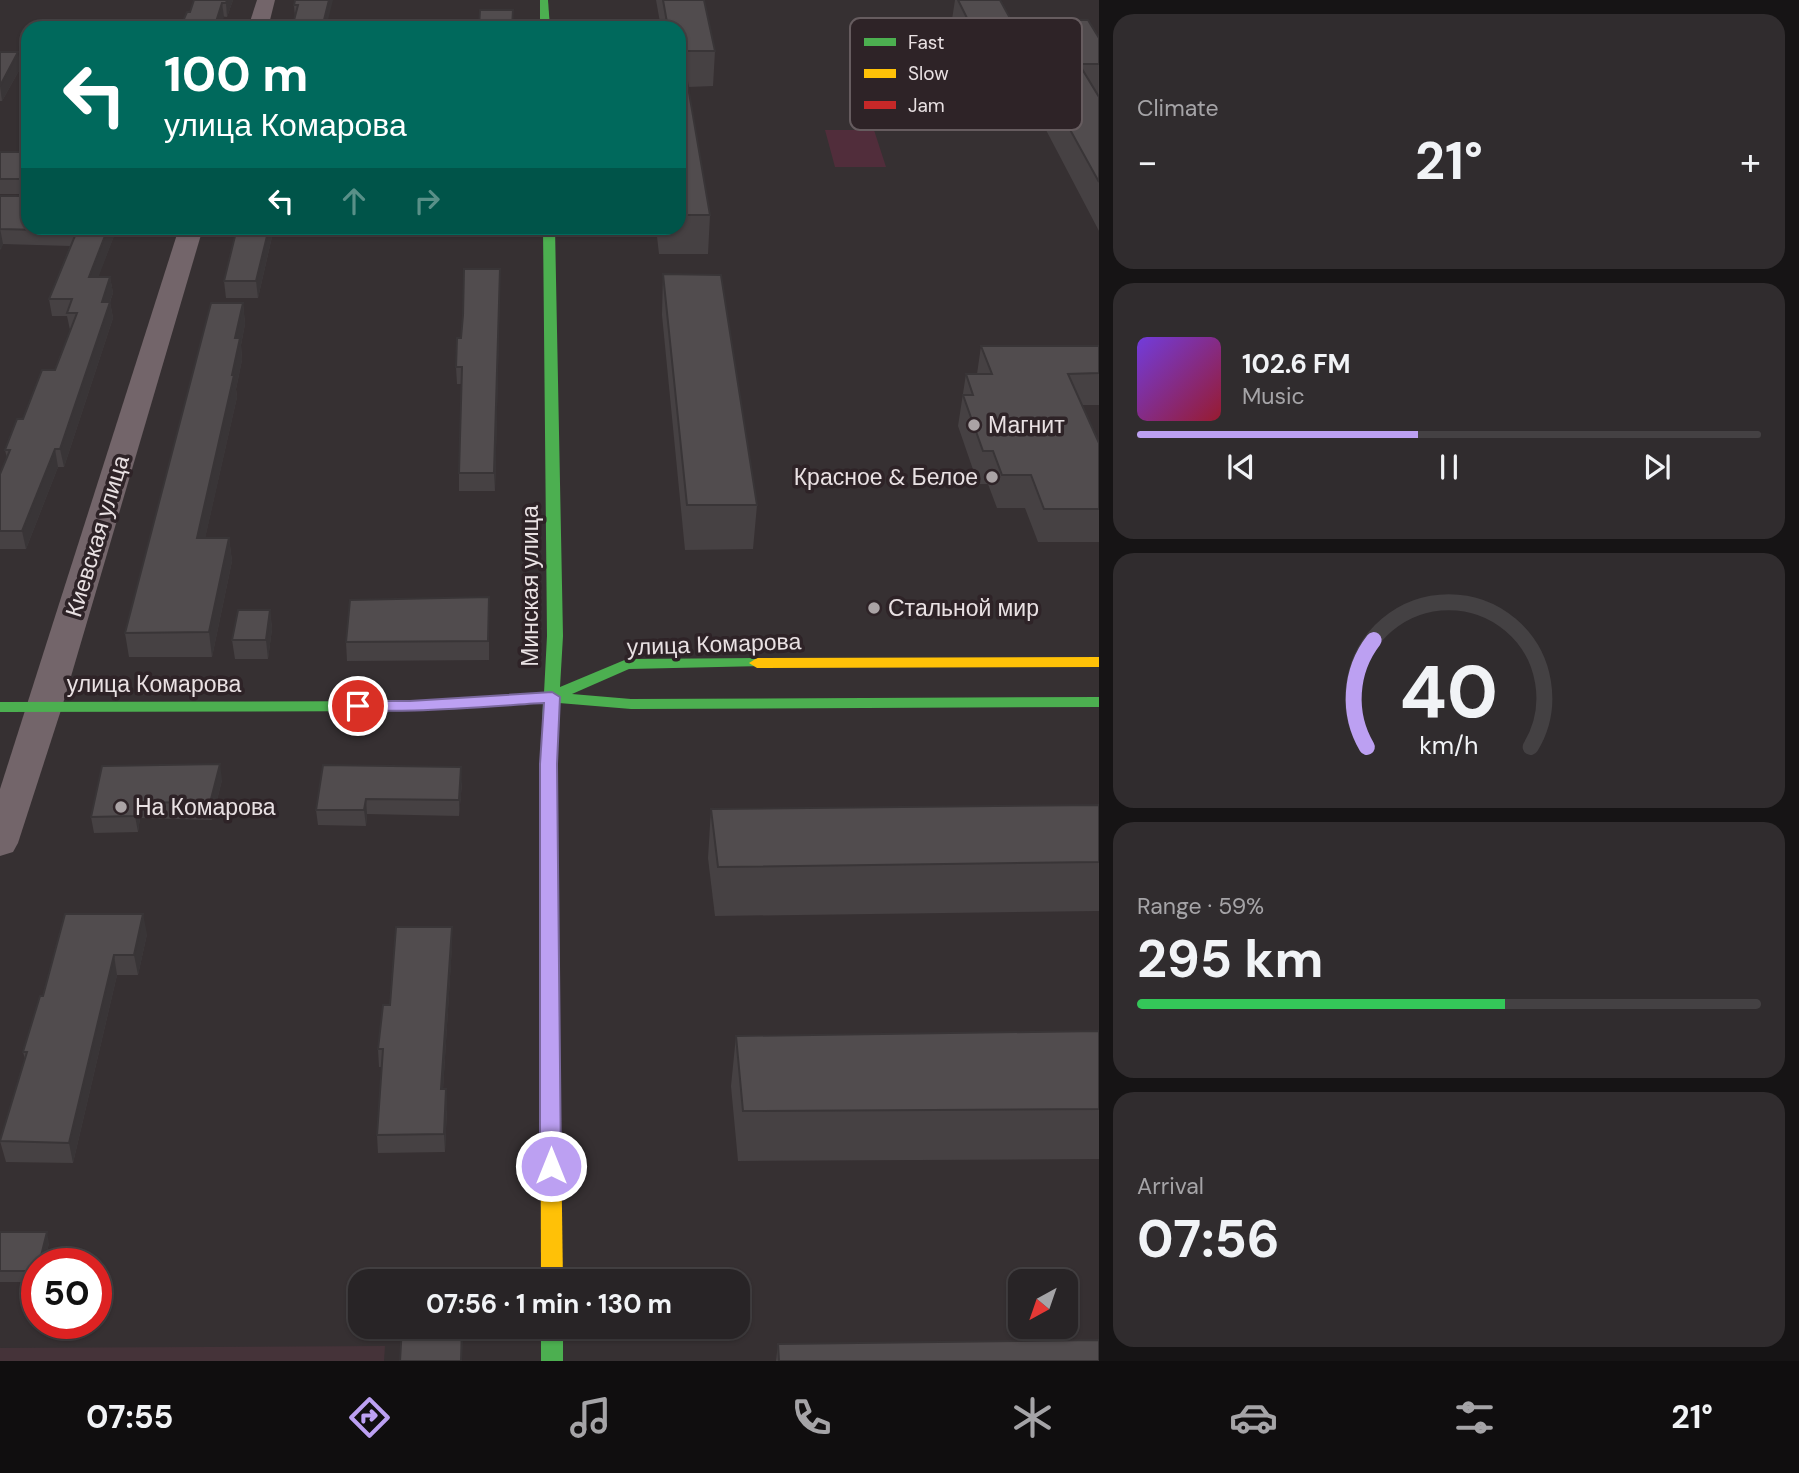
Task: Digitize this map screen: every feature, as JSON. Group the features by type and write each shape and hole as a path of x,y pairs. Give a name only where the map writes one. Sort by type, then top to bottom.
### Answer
{"main road":[{"path":"544,0 545,21"},
{"name":"Минская улица","path":"549,235 555,636 548,764 552,1269"},
{"name":"улица Комарова","path":"0,707 410,706 552,697 627,664 1099,663"},
{"path":"552,697 631,704 1099,702"},
{"path":"552,1339 552,1361"}],"street":[{"path":"260,21 266,0"},
{"name":"Киевская улица","path":"0,842 45,707 189,235"}],"shaded area":[{"path":"825,130 874,130 886,167 835,167"},
{"path":"385,1346 384,1361 0,1361 0,1348"}],"building":[{"path":"194,0 227,0 222,3 216,21 183,21 187,12 190,12"},
{"path":"295,0 329,0 324,21 294,21 298,5 294,5"},
{"path":"663,0 704,0 715,51 686,51 686,21 667,21"},
{"path":"958,0 1000,0 1010,18 967,18"},
{"path":"480,10 513,10 512,21 479,21"},
{"path":"1082,20 1088,20 1099,38 1099,64 1082,64"},
{"path":"0,52 18,52 0,86"},
{"path":"1082,69 1099,97 1099,182 1070,130 1082,130"},
{"path":"686,75 710,215 686,215"},
{"path":"0,152 21,152 21,179 0,179"},
{"path":"0,196 21,196 21,230 0,229"},
{"path":"75,235 105,235 89,277 110,277 102,302 110,302 60,449 55,449 22,531 0,531 0,474 10,450 5,450 17,419 23,419 42,370 55,370 77,313 67,313 72,299 49,299"},
{"path":"235,235 267,235 256,281 224,281"},
{"path":"464,269 500,269 494,473 459,473 462,367 456,367 457,338 461,338 463,315"},
{"path":"663,274 721,275 757,505 687,505"},
{"path":"211,303 243,303 235,338 240,338 234,375 197,538 229,538 209,632 125,633"},
{"path":"981,346 1099,346 1099,373 1068,374 1099,443 1099,509 1044,509 1031,475 1002,475 993,451 983,451 963,395 973,395 966,374 992,374"},
{"path":"489,597 488,641 346,642 350,600"},
{"path":"238,610 270,610 266,640 232,640"},
{"path":"220,764 210,803 138,802 135,816 91,817 102,766"},
{"path":"323,765 461,767 459,800 366,799 364,810 316,810"},
{"path":"1099,805 1099,862 718,867 711,809"},
{"path":"65,914 143,914 134,955 114,955 69,1143 0,1141 27,1052 23,1052 40,996 43,996"},
{"path":"396,927 452,927 441,1089 446,1089 444,1134 377,1135 383,1049 378,1049 383,1005 390,1005"},
{"path":"1099,1031 1099,1109 743,1111 736,1036"},
{"path":"0,1232 47,1232 43,1248 21,1248 21,1271 0,1271"},
{"path":"401,1339 462,1339 461,1361 400,1361"},
{"path":"1099,1340 1099,1361 779,1361 778,1344"}],"traffic: fast":[{"path":"544,0 545,21"},
{"path":"549,235 555,636 550,730"},
{"path":"0,707 410,706 552,697 627,664 757,663"},
{"path":"557,698 631,704 1099,702"},
{"path":"552,1339 552,1361"}],"traffic: slow":[{"path":"757,663 1099,662"},
{"path":"549,923 552,1269"}],"traffic: jam":[{"path":"549,923 550,730"}],"place":[{"name":"Магнит","path":"974,425"},
{"name":"Красное & Белое","path":"992,477"},
{"name":"Стальной мир","path":"874,608"},
{"name":"На Комарова","path":"121,807"}],"route":[{"path":"358,706 410,706 552,697 548,764 551,1166"}]}
